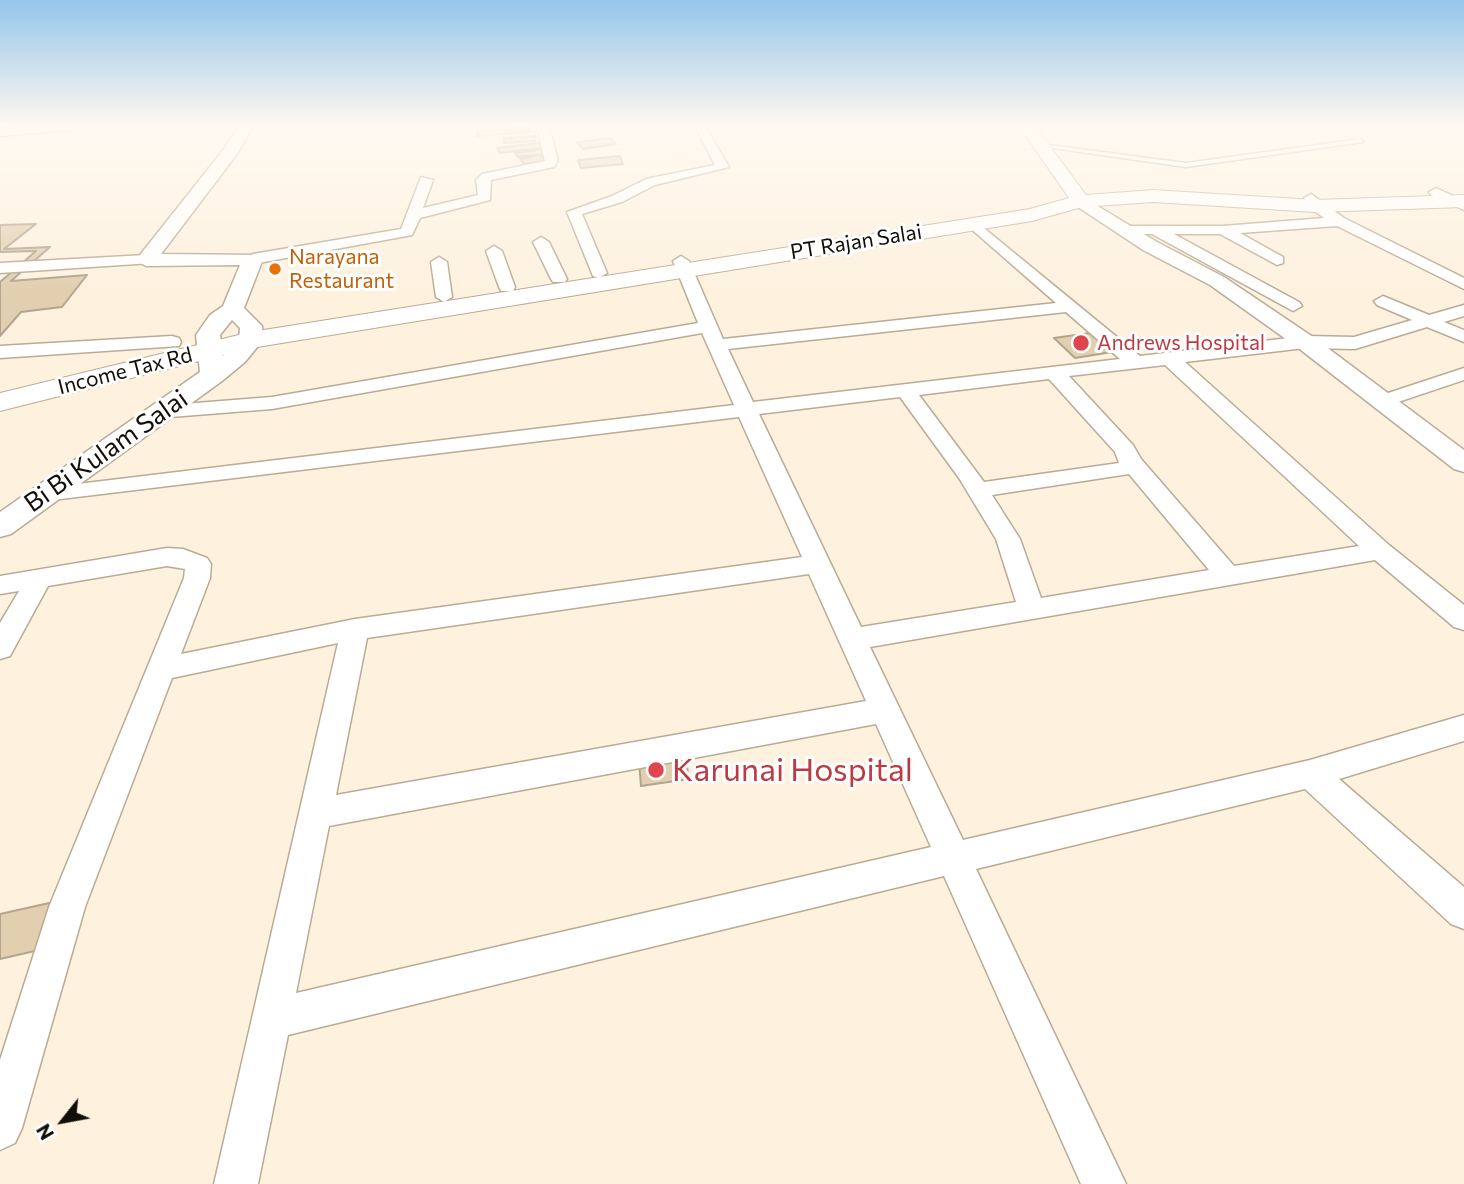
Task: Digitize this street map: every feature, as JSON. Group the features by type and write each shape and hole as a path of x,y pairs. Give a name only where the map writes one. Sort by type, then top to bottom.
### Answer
{"main road":[{"path":"1067,181 1078,197"},
{"name":"PT Rajan Salai","path":"245,325 684,265 870,236 1078,197 1153,196 1313,202 1456,198"},
{"name":"PT Rajan Salai","path":"870,236 1032,215 1078,197"},
{"name":"PT Rajan Salai","path":"245,325 599,273 684,265"},
{"name":"Income Tax Rd","path":"0,402 209,354 245,325"},
{"name":"Income Tax Rd","path":"0,384 172,342 209,354"}],"street":[{"path":"146,260 207,181"},
{"path":"0,268 146,260 253,259 408,232 426,181"},
{"path":"414,215 485,197 483,181"},
{"path":"599,273 574,212 617,199 655,181"},
{"path":"1078,197 1123,230 1217,281 1306,342 1464,463"},
{"path":"1313,202 1339,221 1464,284"},
{"path":"1123,230 1223,230 1339,221"},
{"path":"974,224 1135,362"},
{"path":"1156,230 1293,306"},
{"path":"1223,230 1277,260"},
{"path":"541,242 559,279"},
{"path":"494,251 506,287"},
{"path":"245,325 253,259"},
{"path":"439,261 444,296"},
{"path":"684,265 712,336 1104,1184"},
{"path":"1383,301 1464,337"},
{"path":"159,412 272,403 712,336 992,317 1069,306"},
{"path":"44,494 1306,342 1356,343 1464,310"},
{"path":"0,352 172,342"},
{"name":"Bi Bi Kulam Salai","path":"0,527 159,412 209,354"},
{"path":"1169,358 1380,551 1464,620"},
{"path":"1054,372 1125,450 1131,463 1228,576"},
{"path":"1383,401 1464,374"},
{"path":"905,390 1007,539 1032,609"},
{"path":"976,490 1101,474 1127,468 1131,463"},
{"path":"853,639 1380,551"},
{"path":"0,585 167,557 183,558 198,564 197,578 67,907 0,1128"},
{"path":"161,668 355,629 818,564"},
{"path":"0,648 38,580"},
{"path":"236,1184 355,629"},
{"path":"315,814 885,710"},
{"path":"271,1019 1310,774 1464,728"},
{"path":"1310,774 1464,911"}],"building":[{"path":"36,224 4,249 50,247 11,281 87,275 62,307 21,312 0,336 0,282 36,251 0,252 0,225"},
{"path":"1090,333 1112,352 1075,358 1054,338"},
{"path":"685,755 689,779 641,786 639,762"},
{"path":"67,899 52,947 0,959 0,914"}],"place":[{"name":"Narayana Restaurant","path":"275,269"},
{"name":"Andrews Hospital","path":"1081,343"},
{"name":"Karunai Hospital","path":"656,770"}]}
